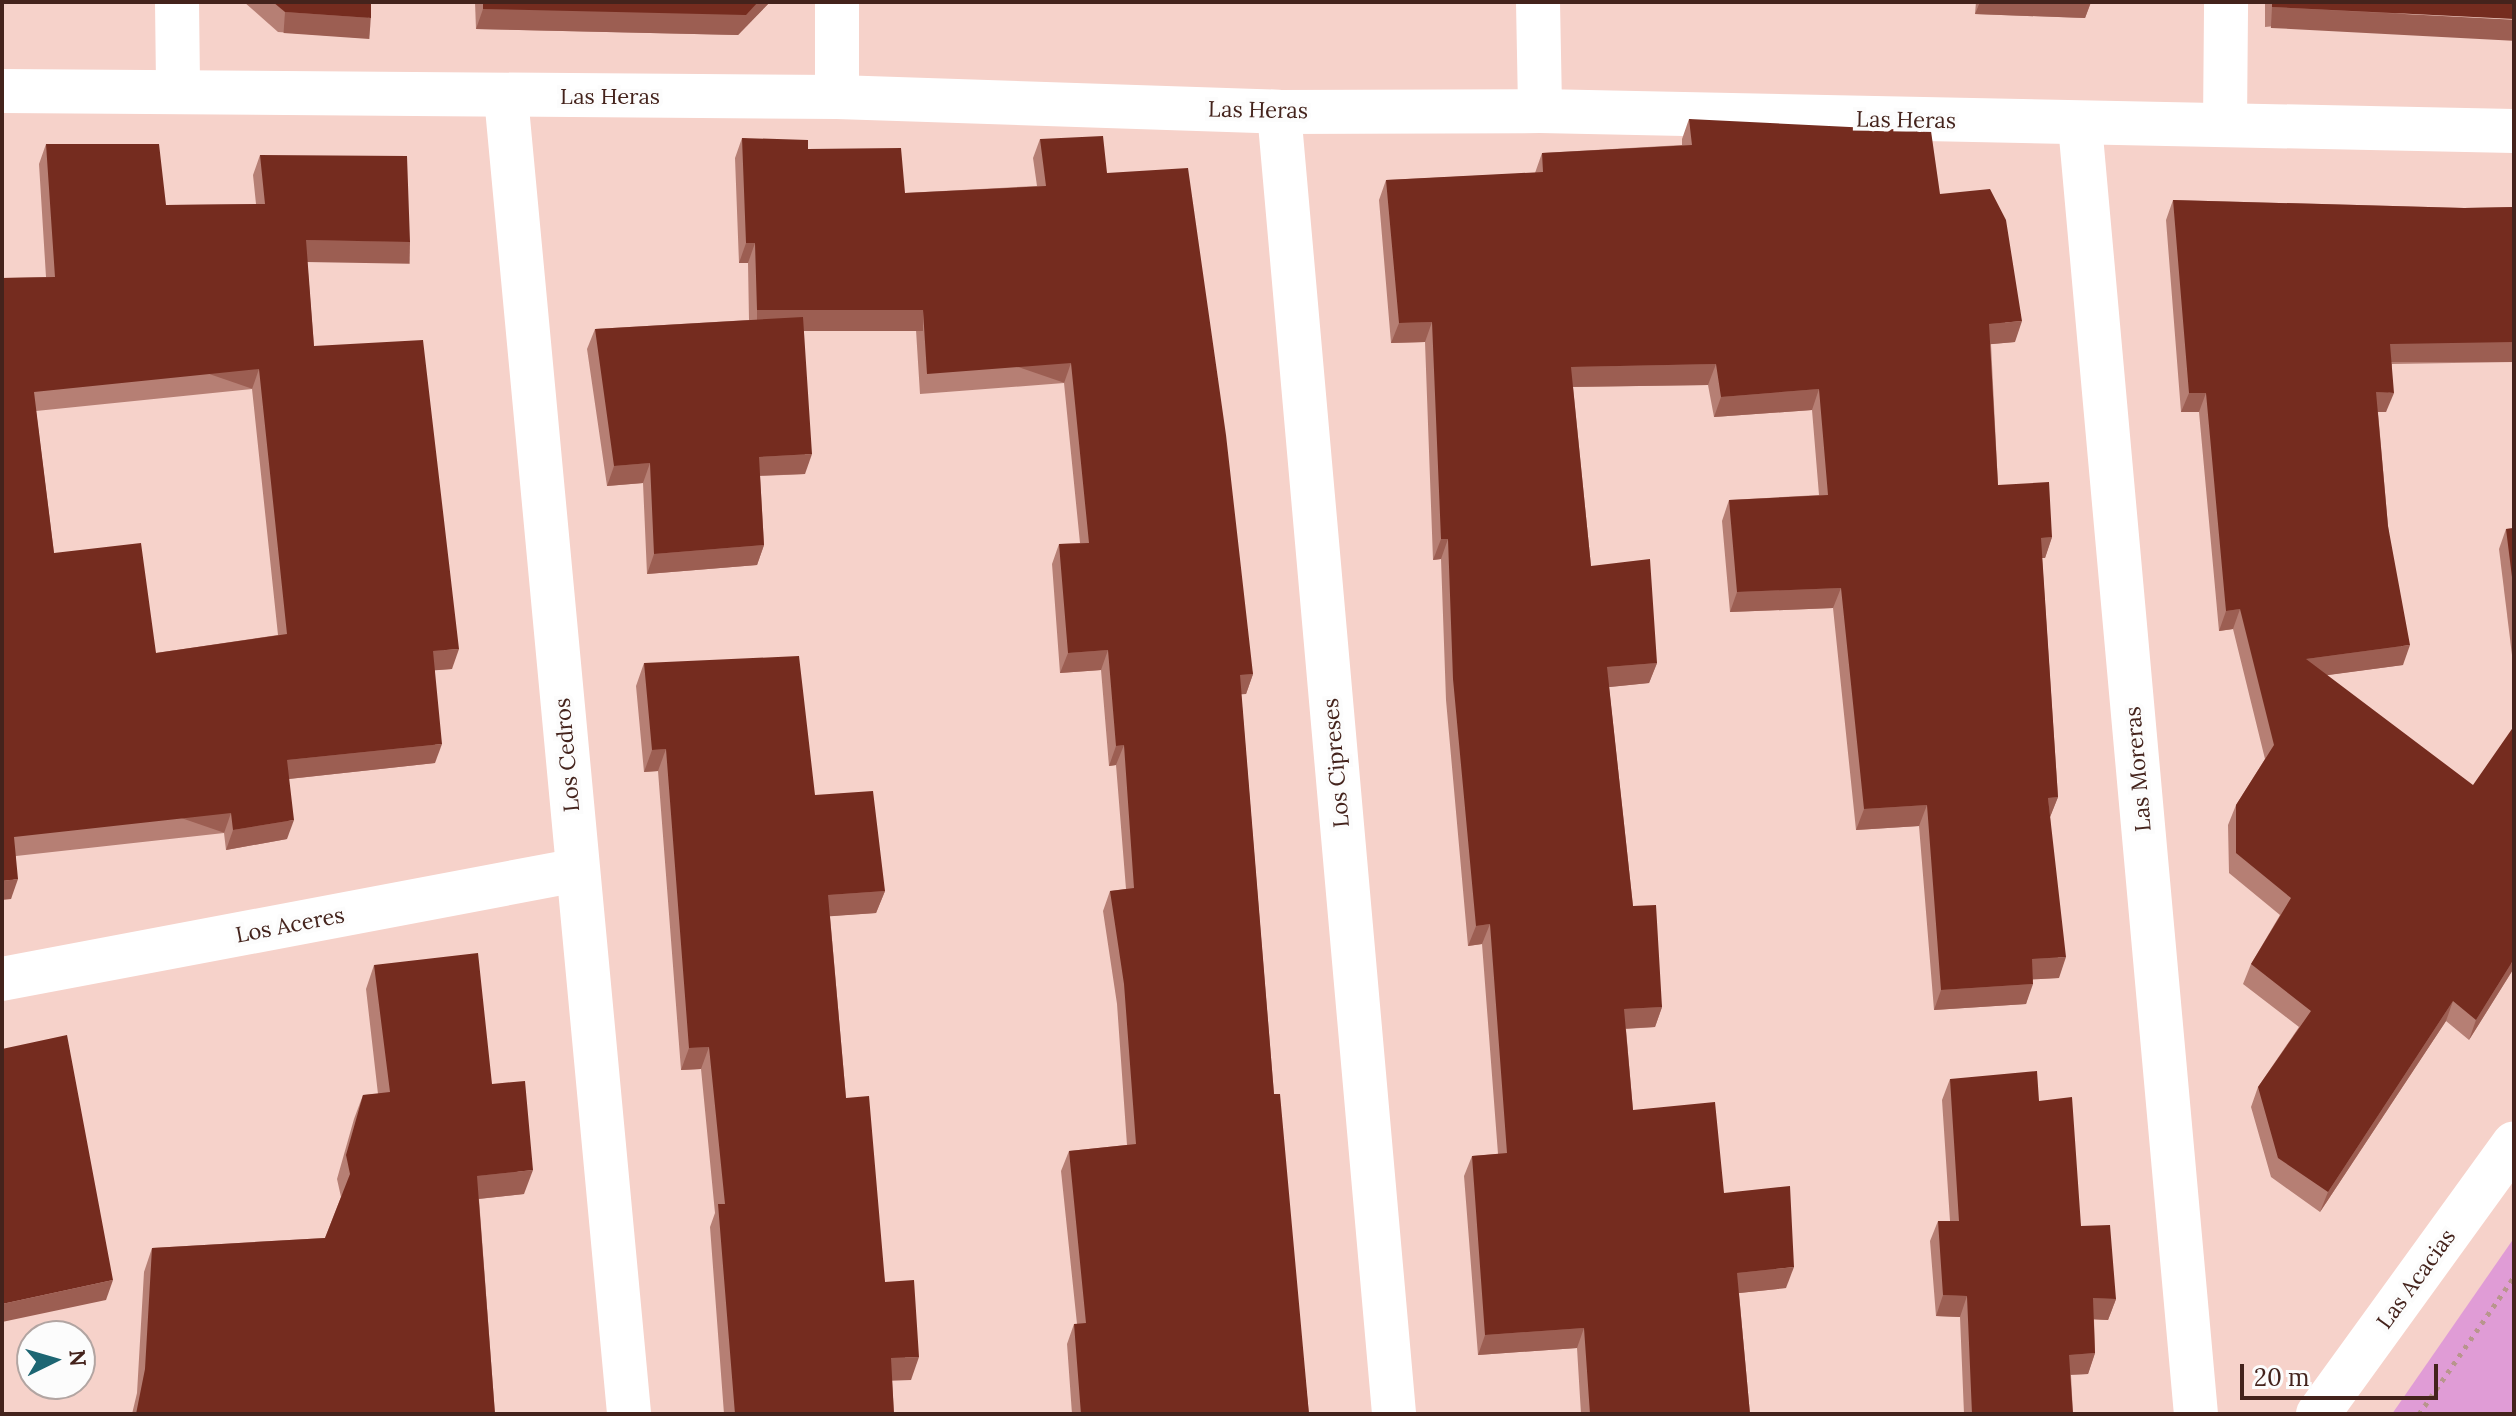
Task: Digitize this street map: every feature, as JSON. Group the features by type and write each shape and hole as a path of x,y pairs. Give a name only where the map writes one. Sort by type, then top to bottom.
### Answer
{"street":[{"path":"177,2 178,88"},
{"path":"837,2 837,97"},
{"path":"1538,2 1540,111"},
{"path":"2225,125 2226,2"},
{"name":"Las Heras","path":"2,91 178,88 506,97 837,97 1279,112 1540,111 2080,125 2514,131"},
{"name":"Los Cedros","path":"506,97 629,1414"},
{"name":"Los Cipreses","path":"1279,112 1394,1414"},
{"name":"Las Moreras","path":"2080,125 2196,1414"},
{"name":"Los Aceres","path":"2,979 578,870"},
{"name":"Las Acacias","path":"2318,1414 2514,1143"}],"path":[{"path":"2419,1414 2514,1277"}],"shaded area":[{"path":"2514,1238 2514,1414 2392,1414"}],"building":[{"path":"273,2 371,2 371,18 285,12"},
{"path":"483,2 758,2 746,15 483,9"},
{"path":"2272,2 2514,2 2514,19 2272,7"},
{"path":"1689,119 1931,131 1940,194 1990,189 2006,220 2022,321 1989,324 1998,485 2049,482 2052,537 2041,538 2058,797 2048,798 2066,957 2032,959 2033,984 1941,990 1927,805 1864,809 1841,588 1737,592 1729,500 1828,495 1819,389 1721,397 1716,364 1571,367 1591,566 1650,559 1657,663 1607,667 1633,906 1656,905 1662,1007 1624,1009 1633,1110 1715,1102 1724,1193 1790,1186 1794,1267 1737,1273 1750,1414 1590,1414 1584,1328 1485,1335 1472,1156 1507,1153 1490,924 1476,926 1453,679 1448,539 1441,539 1432,322 1399,323 1386,180 1543,172 1542,153 1692,145"},
{"path":"1103,136 1107,173 1188,168 1226,435 1253,674 1240,675 1274,1094 1280,1094 1309,1414 1081,1414 1074,1324 1086,1323 1069,1151 1136,1144 1124,984 1110,891 1134,888 1124,745 1116,746 1108,650 1068,653 1059,544 1089,543 1071,363 927,374 923,310 757,310 755,243 746,243 742,138 808,140 808,149 901,148 905,193 1046,186 1040,139"},
{"path":"46,144 159,144 166,205 265,204 260,155 407,156 410,242 306,240 314,346 423,340 459,649 433,651 442,744 287,760 294,820 233,830 231,813 14,837 18,879 2,881 2,278 55,277","holes":["259,369 287,634 156,653 141,543 54,553 34,392"]},
{"path":"2173,200 2514,207 2514,342 2390,344 2394,393 2376,392 2388,526 2410,645 2306,659 2473,785 2514,726 2514,959 2476,1020 2453,1001 2328,1192 2278,1158 2258,1087 2311,1011 2251,964 2291,898 2236,853 2236,805 2274,745 2240,609 2226,611 2206,393 2189,393"},
{"path":"803,317 812,454 759,457 764,545 654,554 650,463 614,466 595,329"},
{"path":"2514,528 2514,593 2506,529"},
{"path":"799,656 815,795 873,791 885,891 828,895 846,1098 869,1096 885,1282 914,1280 919,1357 891,1358 894,1414 735,1414 718,1204 725,1204 709,1047 689,1048 666,749 652,750 644,663"},
{"path":"478,953 492,1084 525,1081 533,1170 477,1176 495,1414 136,1414 145,1369 152,1248 325,1238 350,1174 346,1155 363,1095 390,1092 374,965"},
{"path":"67,1035 113,1280 2,1304 2,1049"},
{"path":"2037,1071 2039,1101 2072,1097 2081,1226 2110,1225 2116,1299 2093,1298 2095,1353 2069,1355 2073,1414 1972,1414 1967,1296 1943,1295 1938,1221 1959,1221 1950,1079"}]}
